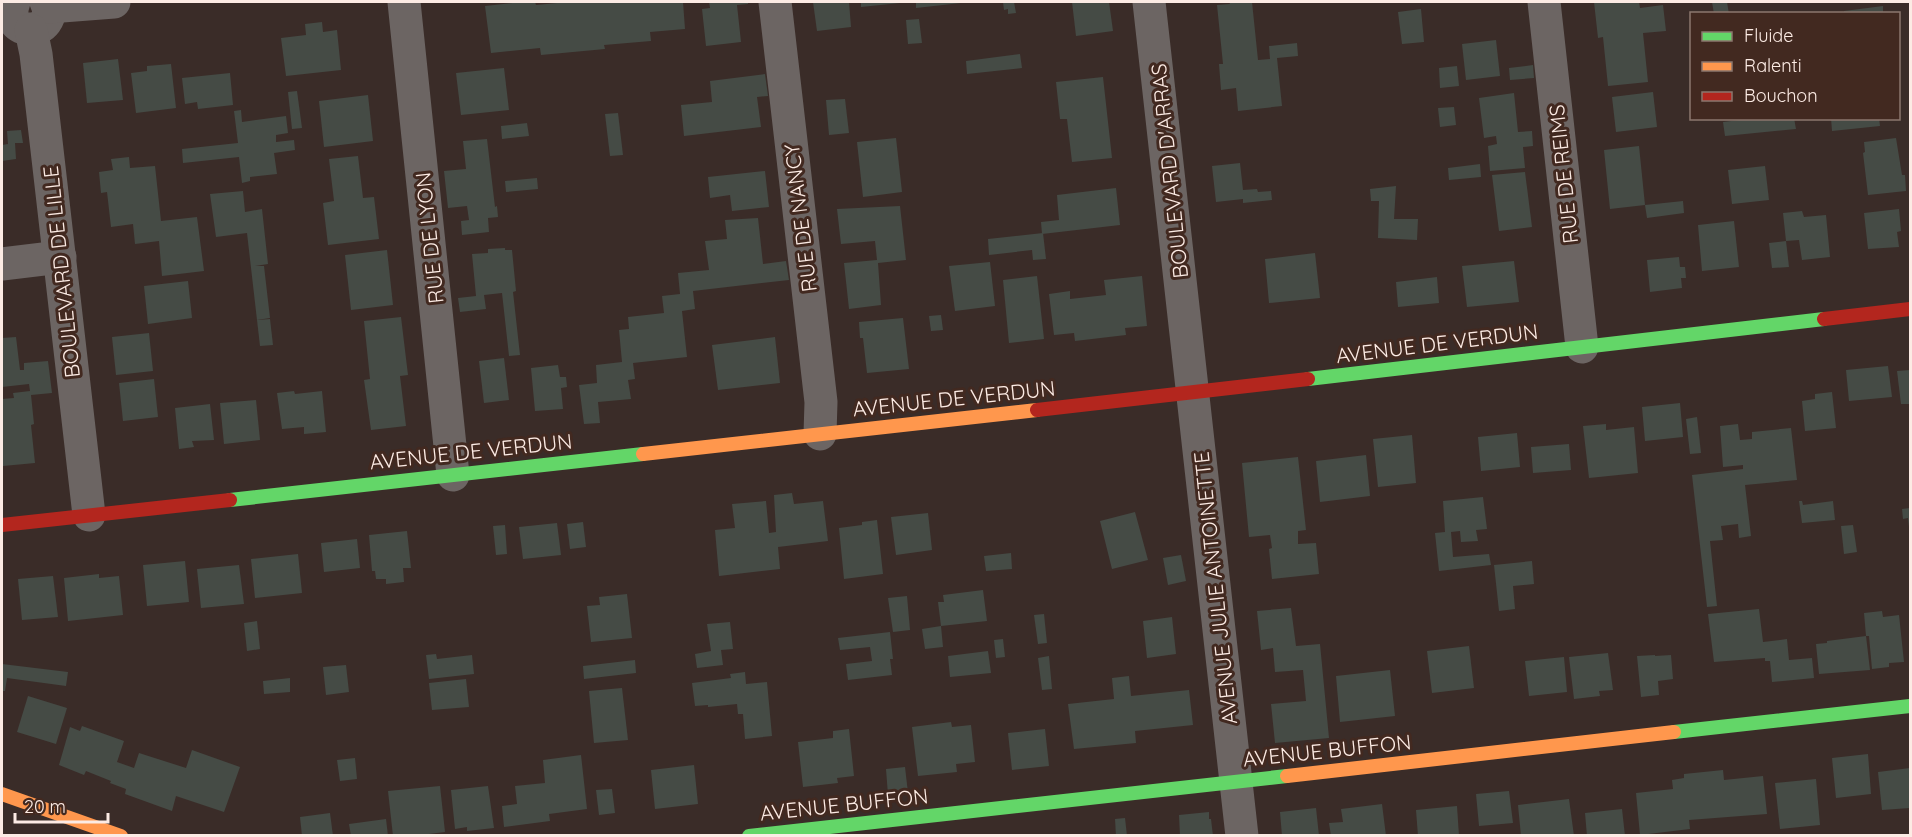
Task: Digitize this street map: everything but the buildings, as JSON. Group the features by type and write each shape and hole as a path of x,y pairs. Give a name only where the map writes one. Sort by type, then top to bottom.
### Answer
{"street":[{"path":"26,11 114,2"},
{"name":"RUE DE LYON","path":"404,2 453,475"},
{"name":"RUE DE NANCY","path":"775,2 821,402 820,434"},
{"name":"BOULEVARD D'ARRAS","path":"1149,2 1188,341"},
{"name":"RUE DE REIMS","path":"1544,2 1582,347"},
{"name":"BOULEVARD DE LILLE","path":"26,11 36,54 89,515"},
{"path":"2,264 60,257"},
{"name":"AVENUE DE VERDUN","path":"2,525 1911,309"},
{"name":"AVENUE JULIE ANTOINETTE","path":"1188,341 1242,836"},
{"name":"AVENUE BUFFON","path":"749,836 1911,706"},
{"path":"2,794 121,836"}],"traffic: fast":[{"path":"1308,379 1824,319"},
{"path":"230,500 643,454"},
{"path":"1674,732 1910,706"},
{"path":"749,836 1287,776"}],"traffic: slow":[{"path":"643,454 1037,410"},
{"path":"1287,776 1674,732"},
{"path":"2,794 121,836"}],"traffic: jam":[{"path":"1824,319 1910,309"},
{"path":"1037,410 1308,379"},
{"path":"2,525 230,500"}]}
